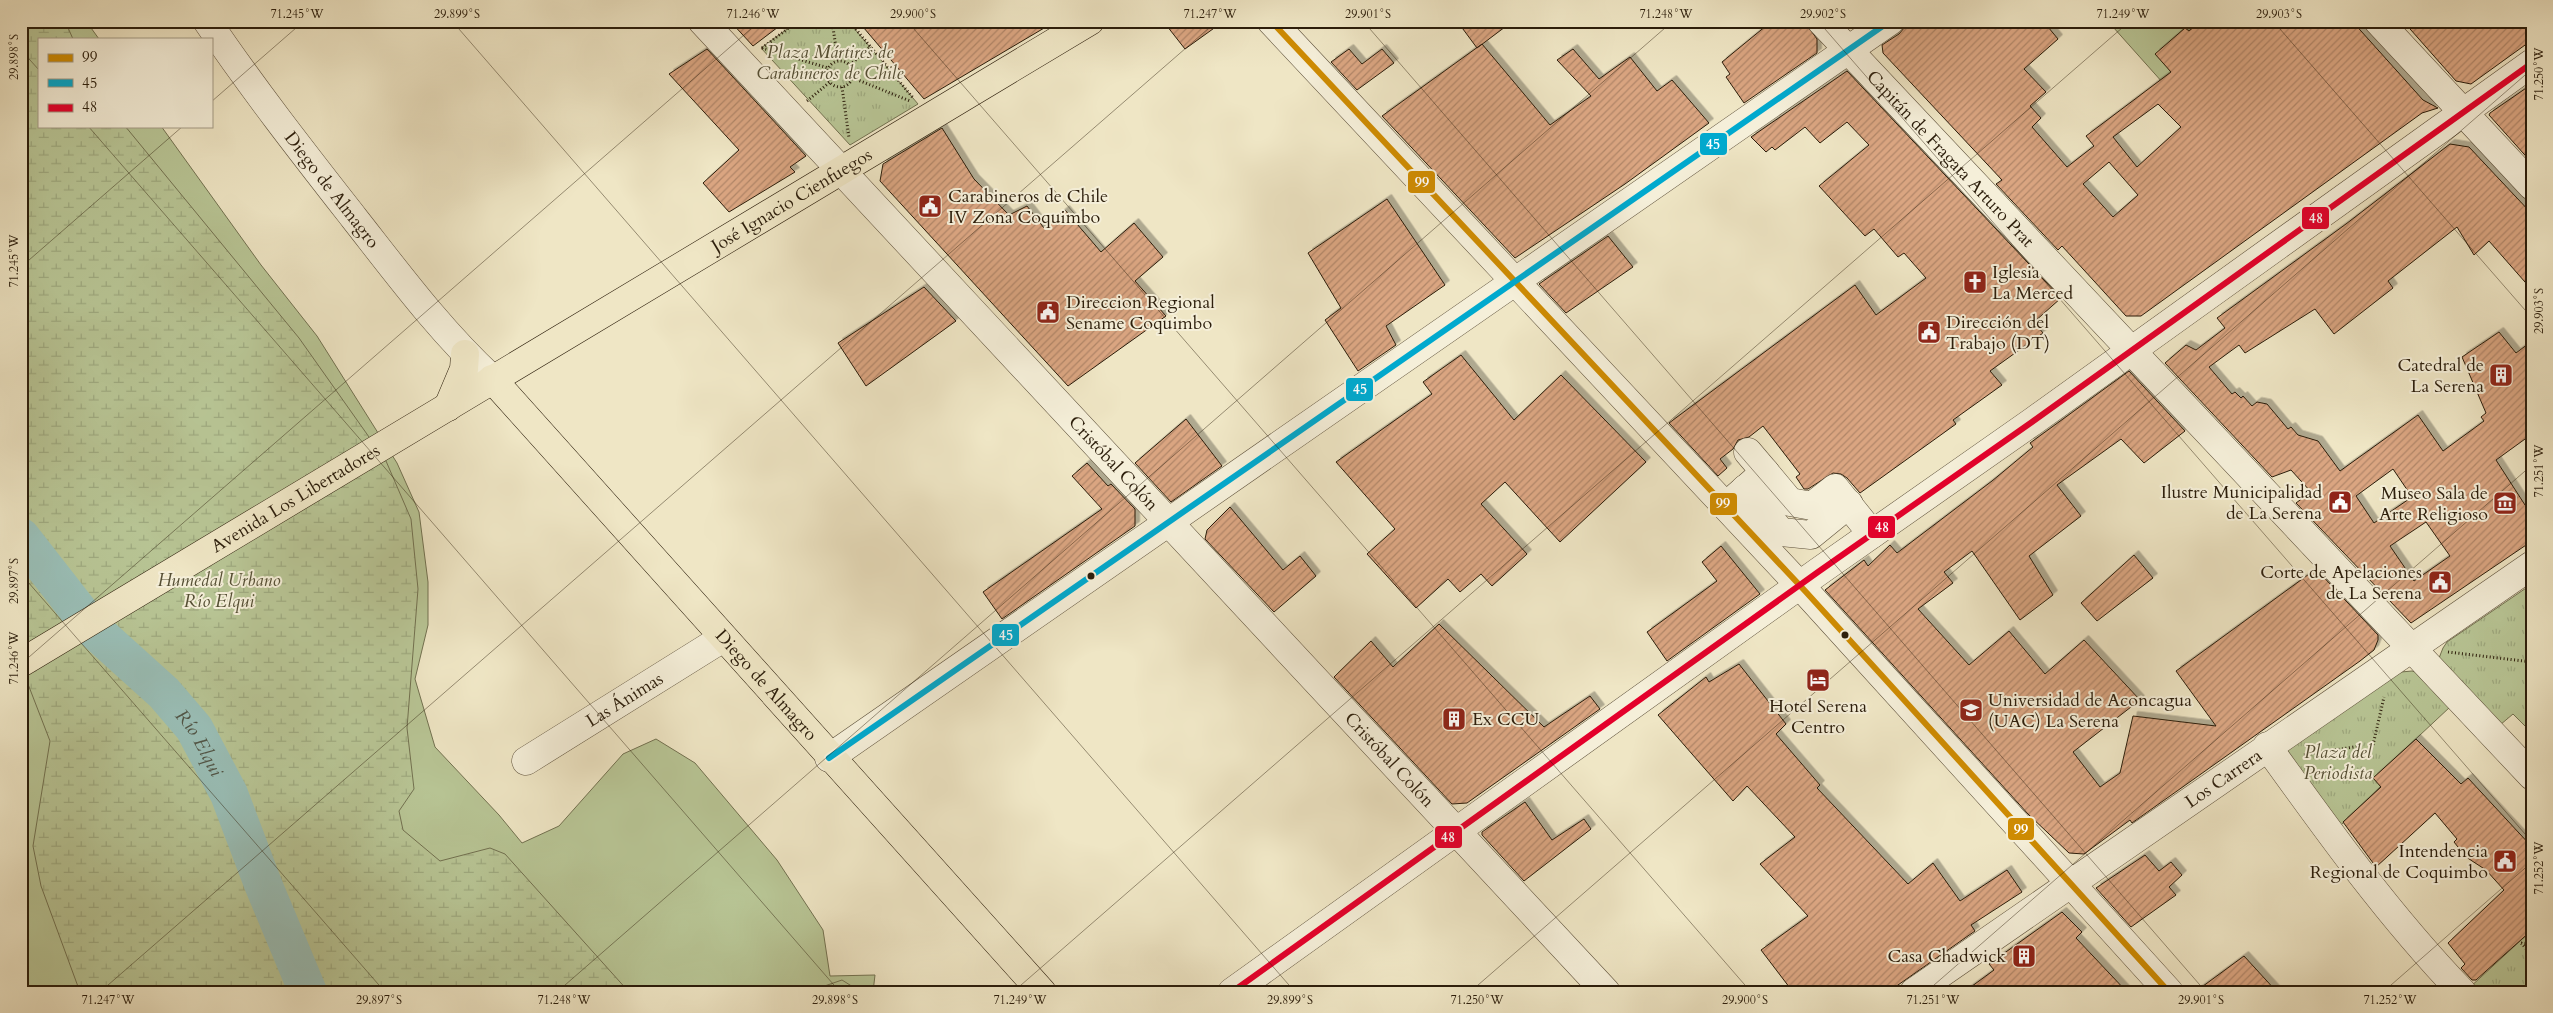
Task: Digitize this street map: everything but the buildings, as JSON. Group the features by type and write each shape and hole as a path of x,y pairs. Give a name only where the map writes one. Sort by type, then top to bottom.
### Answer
{"main road":[{"name":"José Ignacio Cienfuegos","path":"492,379 841,172 929,116 1090,21"},
{"path":"465,354 464,369 448,407 491,403 504,405 522,412"},
{"name":"Avenida Los Libertadores","path":"22,662 401,437 492,379"},
{"name":"Diego de Almagro","path":"492,379 830,758 1042,992"}],"street":[{"name":"Diego de Almagro","path":"207,21 241,72 406,284 465,354 492,379"},
{"name":"Cristóbal Colón","path":"702,21 750,55 841,172 1170,522 1606,992"},
{"path":"1271,21 1515,281 1792,533 1809,578 2070,883 2170,992"},
{"name":"Capitán de Fragata Arturo Prat","path":"1821,21 2532,776"},
{"path":"830,758 1890,21"},
{"path":"2378,21 2532,186"},
{"path":"1232,992 2532,63"},
{"path":"1748,452 1745,489 1775,559 1809,578"},
{"path":"1745,489 1790,502 1812,506 1835,488 1872,534"},
{"path":"1792,533 1811,535 1849,504"},
{"path":"1775,559 1792,533"},
{"name":"Los Carrera","path":"1914,992 2070,883 2273,753 2410,647 2532,564"},
{"name":"Las Ánimas","path":"526,761 723,638"},
{"path":"2273,753 2370,887 2431,960 2470,990"}],"path":[{"path":"750,55 798,21"},
{"path":"832,21 838,61"},
{"path":"849,21 918,104 852,78"},
{"path":"850,65 871,46"},
{"path":"750,55 828,68 838,61"},
{"path":"838,61 850,65"},
{"path":"828,68 827,76 830,82 842,87 849,84 852,78 850,65"},
{"path":"841,172 850,145 842,87"},
{"path":"2410,647 2532,662"},
{"path":"2373,745 2386,691"},
{"path":"2273,753 2308,756 2360,746"},
{"path":"2532,944 2520,943 2532,955"},
{"path":"2470,990 2532,987"}],"green space":[{"path":"21,21 86,21 98,38 38,38 38,128 162,128 261,265 317,336 397,463 419,512 428,582 428,625 415,679 435,747 499,815 522,843 559,826 623,754 656,739 695,763 777,860 823,930 830,976 875,975 873,992 527,992 402,835 29,209"},
{"name":"Humedal Urbano Río Elqui","path":"21,21 65,21 73,38 38,38 38,128 127,128 299,338 386,461 411,519 418,589 407,728 414,789 399,811 403,830 440,861 490,848 505,854 629,992 80,992 41,886 33,846 50,741 21,666"},
{"name":"Plaza Mártires de Carabineros de Chile","path":"798,21 848,21 918,104 850,145 761,48"},
{"path":"2120,21 2201,21 2189,31 2185,28 2156,54 2173,74 2163,83 2113,27"},
{"path":"2532,584 2532,733 2513,714 2500,725 2439,658 2447,642"},
{"path":"61,666 169,992 21,992 21,690"},
{"name":"Plaza del Periodista","path":"2412,671 2419,673 2450,707 2374,778 2381,786 2337,829 2286,751 2401,672"},
{"path":"2532,930 2532,992 2470,992 2468,989"},
{"path":"842,980 861,992 809,992 810,991"}],"waterway":[{"name":"Río Elqui","path":"21,537 92,628 164,693 194,728 229,794 263,884 308,992"}],"transit line":[{"name":"99","path":"1271,21 1806,592 2169,992"},
{"name":"45","path":"829,758 1890,21"},
{"name":"48","path":"1232,992 2532,63"}],"place":[{"name":"Carabineros de Chile IV Zona Coquimbo","path":"930,206"},
{"name":"Iglesia La Merced","path":"1975,282"},
{"name":"Direccion Regional Sename Coquimbo","path":"1048,312"},
{"name":"Dirección del Trabajo (DT)","path":"1929,332"},
{"name":"Catedral de La Serena","path":"2501,375"},
{"name":"Ilustre Municipalidad de La Serena","path":"2340,502"},
{"name":"Museo Sala de Arte Religioso","path":"2505,503"},
{"name":"Corte de Apelaciones de La Serena","path":"2440,582"},
{"name":"Hotel Serena Centro","path":"1818,680"},
{"name":"Universidad de Aconcagua (UAC) La Serena","path":"1971,710"},
{"name":"Ex CCU","path":"1454,719"},
{"name":"Intendencia Regional de Coquimbo","path":"2505,861"},
{"name":"Casa Chadwick","path":"2024,956"}]}
